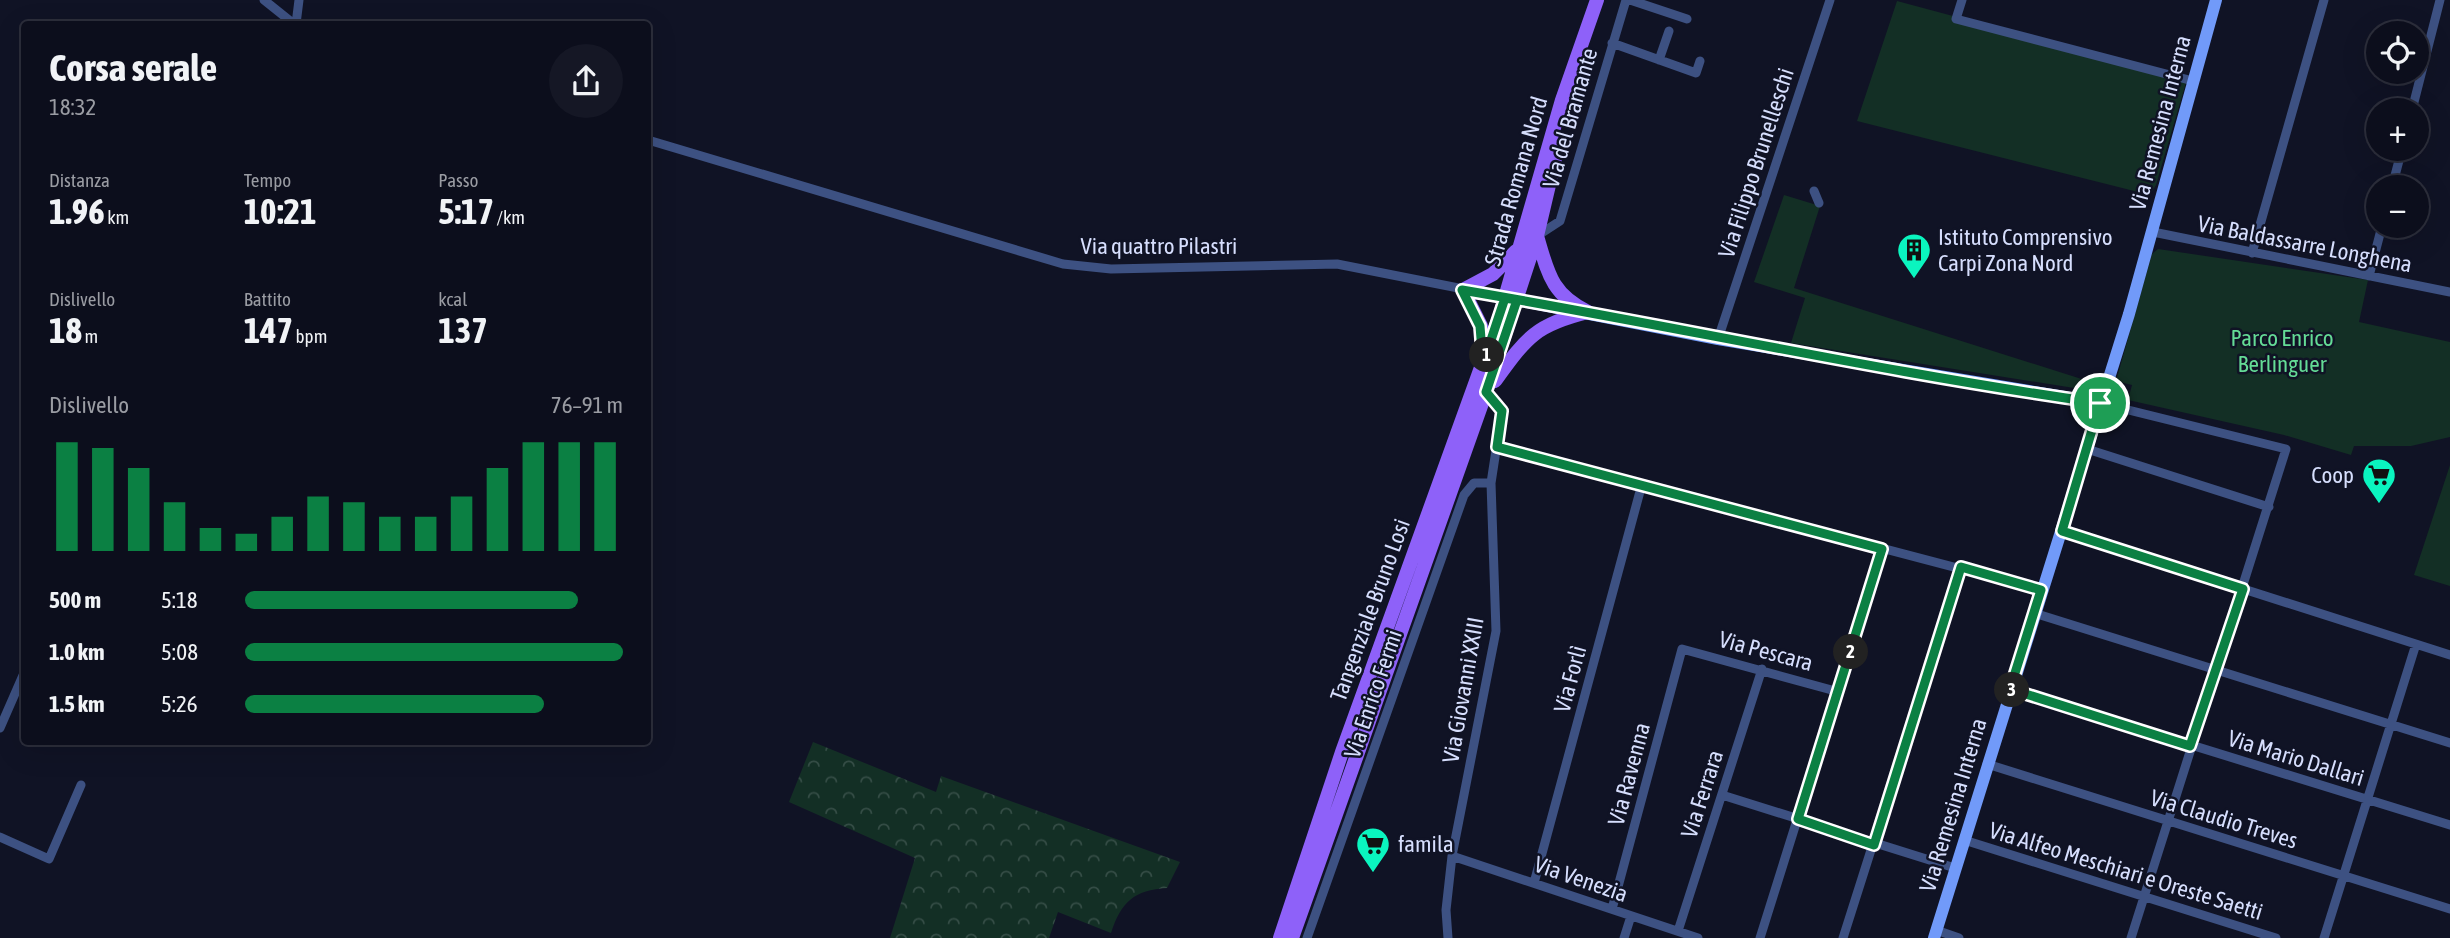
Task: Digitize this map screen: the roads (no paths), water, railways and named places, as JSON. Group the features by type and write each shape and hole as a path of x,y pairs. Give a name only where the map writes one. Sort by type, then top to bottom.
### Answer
{"main road":[{"name":"Strada Romana Nord","path":"1511,299 1537,236 1572,79 1597,0"},
{"name":"Strada Romana Nord","path":"1511,299 1521,245 1562,100 1572,79"},
{"path":"1537,236 1549,278 1569,303 1588,312"},
{"path":"1483,364 1480,326 1462,290 1493,274 1521,245"},
{"name":"Tangenziale Bruno Losi","path":"1280,938 1342,752 1483,364 1511,299"},
{"name":"Tangenziale Bruno Losi","path":"1292,938 1486,392 1511,299"},
{"path":"1486,392 1526,340 1543,326 1588,312"}],"street":[{"path":"264,0 291,21"},
{"path":"296,21 299,0"},
{"path":"1628,0 1686,19"},
{"name":"Via del Bramante","path":"1537,236 1560,220 1612,43 1628,0"},
{"name":"Via Filippo Brunelleschi","path":"1718,339 1830,0"},
{"path":"1962,0 1956,19 2193,81"},
{"name":"Via Remesina Interna","path":"1935,934 2087,449 2152,232 2216,0"},
{"path":"2252,253 2324,0"},
{"path":"2415,98 2440,0"},
{"path":"1659,60 1669,31"},
{"path":"1612,43 1696,73 1700,61"},
{"name":"Via quattro Pilastri","path":"651,142 1063,264 1111,269 1337,264 1370,268 1511,299"},
{"path":"1814,191 1819,202"},
{"name":"Via Baldassarre Longhena","path":"2152,232 2450,292"},
{"path":"2369,276 2379,238"},
{"path":"1511,299 1718,339 2100,403 2286,449 2131,938"},
{"name":"Via Giovanni XXIII","path":"1448,938 1447,909 1452,856 1496,631 1491,483 1502,411 1486,392"},
{"path":"1497,447 2041,590"},
{"path":"2087,449 2269,507"},
{"name":"Via Enrico Fermi","path":"1307,938 1464,495 1474,483 1491,483"},
{"name":"Via Forlì","path":"1534,883 1642,484"},
{"path":"2062,531 2450,655"},
{"path":"1760,938 1882,549"},
{"path":"1843,938 1961,567"},
{"path":"2034,613 2450,743"},
{"path":"2324,938 2416,644"},
{"name":"Via Pescara","path":"1682,649 1839,692"},
{"name":"Via Ravenna","path":"1612,909 1682,649"},
{"name":"Via Ferrara","path":"1678,931 1762,669"},
{"path":"0,729 21,680"},
{"name":"Via Mario Dallari","path":"2010,689 2450,825"},
{"name":"Via Claudio Treves","path":"1987,764 2450,909"},
{"path":"0,837 49,859 81,785"},
{"path":"1722,795 1874,845 1955,868"},
{"name":"Via Alfeo Meschiari e Oreste Saetti","path":"1964,840 2276,938"},
{"name":"Via Venezia","path":"1452,856 1698,938"},
{"path":"1624,938 1631,916"},
{"path":"1935,934 1959,938"}],"place":[{"name":"Istituto Comprensivo Carpi Zona Nord","path":"1914,280"},
{"name":"Coop","path":"2379,505"},
{"name":"famila","path":"1373,874"}],"park label":[{"name":"Parco Enrico Berlinguer","path":"2282,351"}]}
